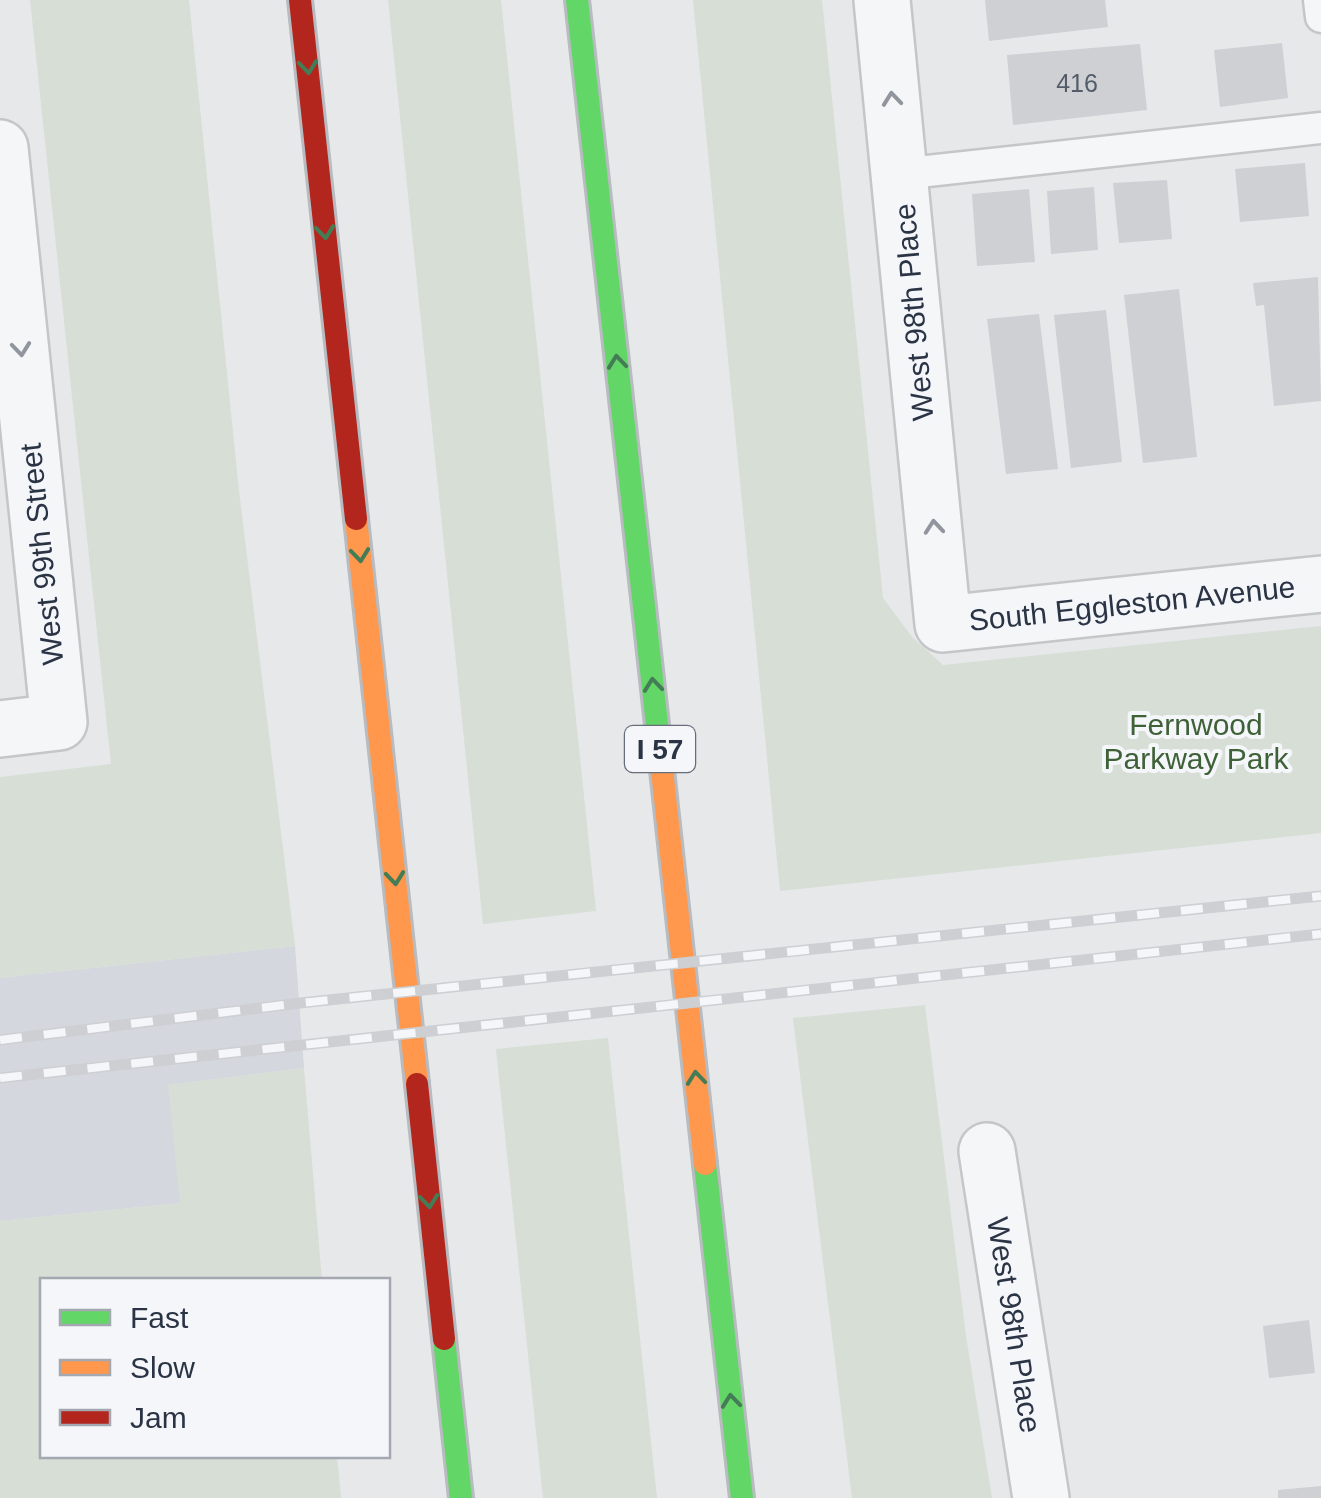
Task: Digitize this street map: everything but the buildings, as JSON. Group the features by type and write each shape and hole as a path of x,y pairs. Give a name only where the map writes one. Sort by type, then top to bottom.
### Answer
{"highway":[{"path":"300,0 461,1498"},
{"name":"I 57","path":"578,0 742,1498"}],"street":[{"name":"West 98th Place","path":"882,0 943,624"},
{"name":"West 99th Street","path":"0,148 7,277 59,722 0,729"},
{"name":"South Eggleston Avenue","path":"943,624 1321,584"},
{"name":"West 98th Place","path":"987,1152 1041,1498"}],"lane":[{"path":"1319,0 1321,17"},
{"path":"900,174 1321,128"}],"shaded area":[{"path":"295,946 304,1068 169,1085 181,1203 0,1221 0,978"}],"green space":[{"path":"30,0 189,0 239,491 295,946 0,978 0,777 111,764"},
{"path":"388,0 501,0 596,911 483,924"},
{"name":"Fernwood Parkway Park","path":"693,0 822,0 883,598 912,637 943,665 1321,626 1321,833 780,891"},
{"path":"925,1005 966,1336 992,1498 852,1498 793,1018"},
{"path":"608,1038 657,1498 543,1498 496,1049"},
{"path":"304,1068 322,1278 40,1278 40,1458 337,1458 341,1498 0,1498 0,1221 180,1203 168,1085"}],"railway":[{"path":"0,1040 300,1003 1321,896"},
{"path":"0,1078 1321,934"}],"traffic: fast":[{"path":"577,0 661,761"},
{"path":"705,1164 742,1498"},
{"path":"444,1339 461,1498"}],"traffic: slow":[{"path":"356,519 417,1084"},
{"path":"661,761 705,1164"}],"traffic: jam":[{"path":"300,0 356,519"},
{"path":"417,1084 444,1339"}]}
